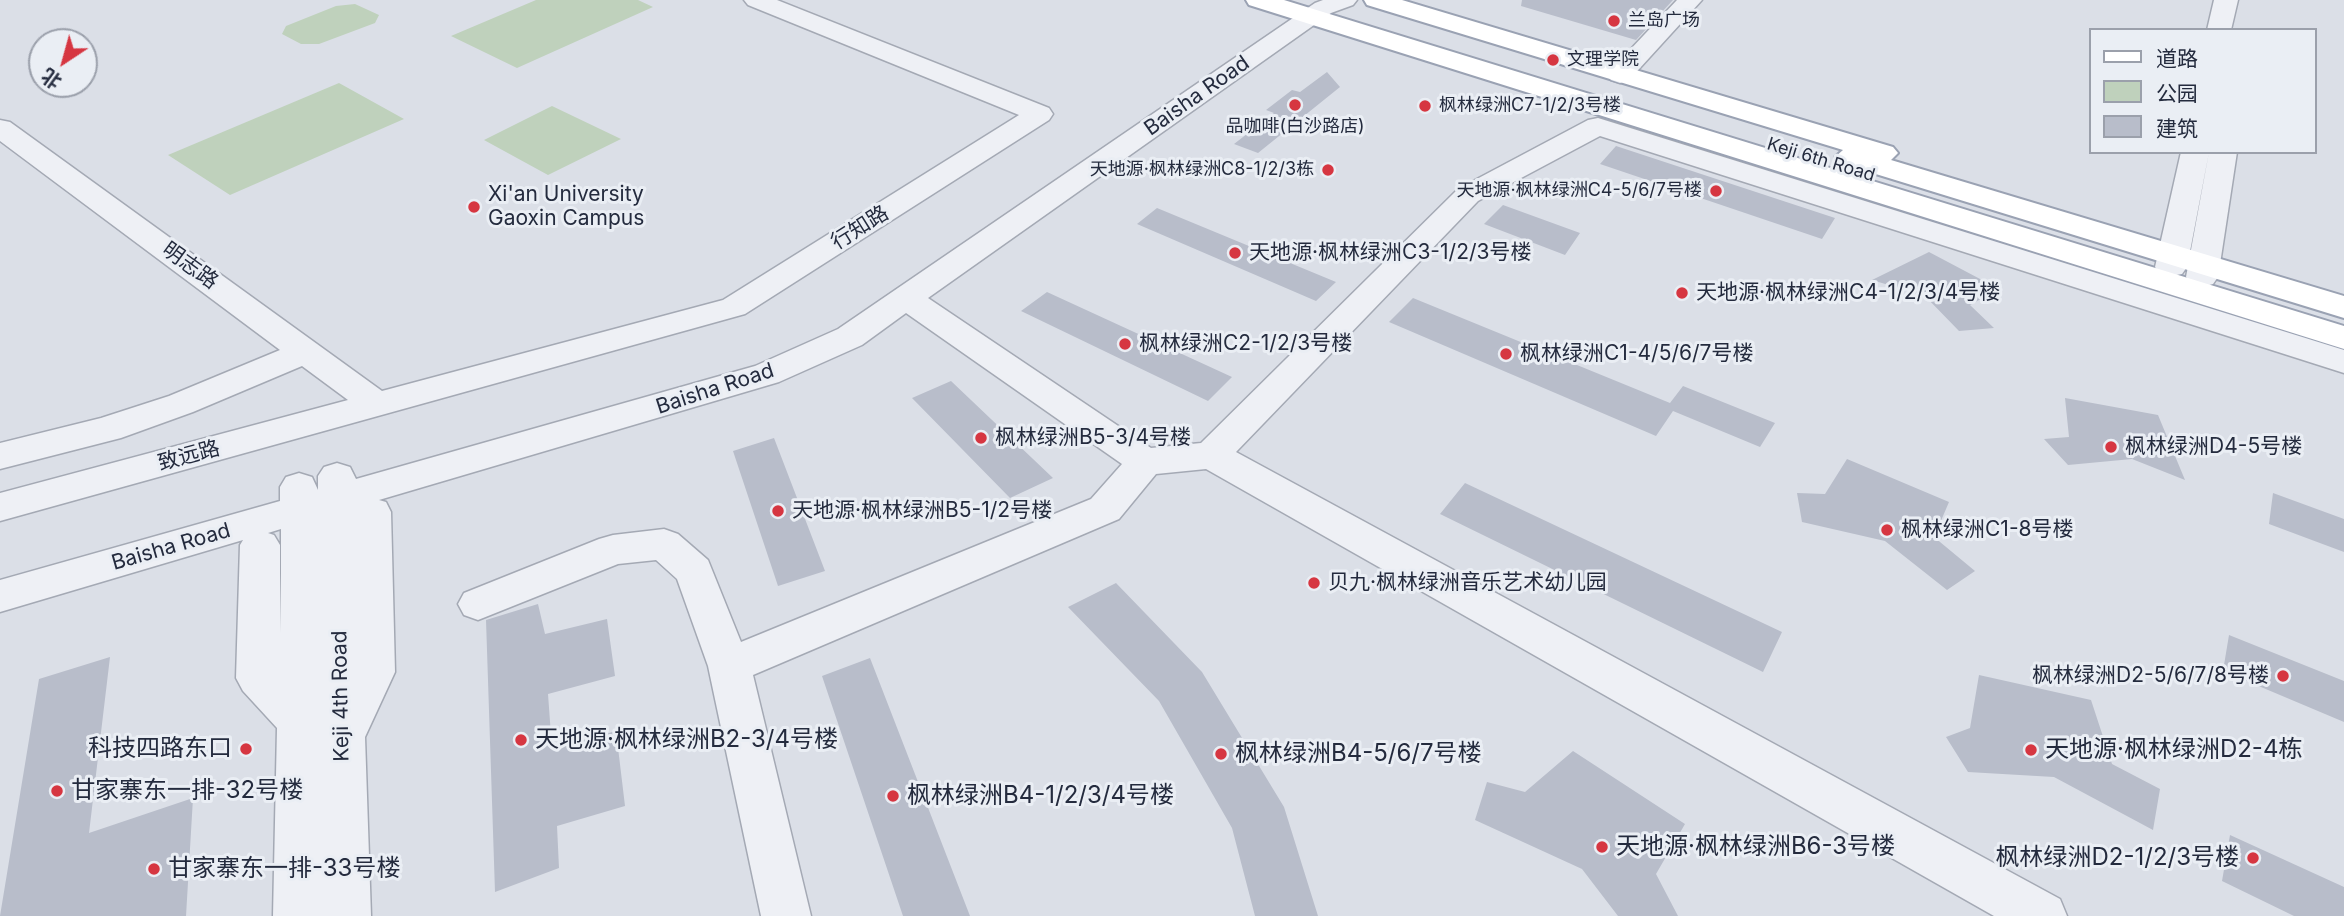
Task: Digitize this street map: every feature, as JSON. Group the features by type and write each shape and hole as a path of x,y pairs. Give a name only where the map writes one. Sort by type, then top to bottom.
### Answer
{"main road":[{"path":"1376,0 1620,75 2174,254"},
{"path":"1309,4 2344,338"},
{"name":"Keji 6th Road","path":"1309,4 2174,254 2344,307"},
{"path":"2205,264 2344,291"},
{"name":"Keji 6th Road","path":"2205,264 2344,321"}],"street":[{"name":"行知路","path":"378,405 734,307 1040,114 756,0"},
{"path":"1620,75 1690,0"},
{"path":"2219,28 2226,0"},
{"path":"2242,28 2248,0"},
{"name":"Baisha Road","path":"0,570 557,457 673,403 767,374 850,337 907,299 1309,4"},
{"name":"Baisha Road","path":"0,596 326,506 761,357 848,318 1175,90 1224,46 1309,4"},
{"path":"1211,455 1468,195 1598,126 2344,362"},
{"name":"明志路","path":"0,128 378,405"},
{"path":"2174,254 2195,154"},
{"path":"2205,264 2223,154"},
{"path":"907,299 1145,462 1211,455 2042,916"},
{"path":"0,456 108,429 181,404 305,352"},
{"name":"致远路","path":"0,507 378,405"},
{"path":"729,666 1105,509 1145,462"},
{"path":"0,616 260,545 326,506"},
{"name":"Keji 4th Road","path":"298,916 300,722 326,506"},
{"name":"Keji 4th Road","path":"326,506 342,738 346,916"},
{"path":"478,604 612,551 664,544 694,571 729,666 786,916"},
{"path":"260,545 258,678 300,722"}],"green space":[{"path":"536,0 638,0 653,7 517,68 451,36"},
{"path":"355,4 379,15 375,23 319,44 301,44 282,34 286,26 336,6"},
{"path":"339,83 404,119 230,195 168,155"},
{"path":"552,106 621,139 548,175 484,140"}],"building":[{"name":"兰岛广场","path":"1522,0 1673,0 1636,40 1521,6"},
{"path":"1327,72 1340,87 1258,153 1234,144 1274,113 1266,110 1292,90 1300,92"},
{"name":"天地源·枫林绿洲C4-5/6/7号楼","path":"1616,146 1835,218 1822,239 1600,164"},
{"path":"1503,205 1580,233 1565,255 1484,224"},
{"name":"天地源·枫林绿洲C3-1/2/3号楼","path":"1157,208 1336,282 1316,301 1137,224"},
{"path":"1929,252 1999,289 1970,305 1994,328 1959,331 1925,296 1872,280"},
{"name":"枫林绿洲C2-1/2/3号楼","path":"1047,292 1232,377 1208,401 1021,311"},
{"name":"枫林绿洲C1-4/5/6/7号楼","path":"1413,298 1670,403 1683,386 1775,423 1760,447 1673,411 1656,436 1389,322"},
{"name":"枫林绿洲B5-3/4号楼","path":"951,381 1053,478 1010,498 912,398"},
{"name":"枫林绿洲D4-5号楼","path":"2065,398 2158,415 2185,480 2132,459 2068,465 2044,439 2069,437"},
{"name":"天地源·枫林绿洲B5-1/2号楼","path":"774,438 825,571 778,586 733,451"},
{"name":"枫林绿洲C1-8号楼","path":"1847,459 1949,502 1934,537 1975,571 1947,590 1885,541 1802,522 1797,493 1825,494"},
{"path":"1465,483 1782,632 1763,672 1440,514"},
{"path":"2273,493 2344,519 2344,552 2269,524"},
{"name":"枫林绿洲B4-5/6/7号楼","path":"1116,583 1202,672 1284,807 1318,916 1255,916 1232,828 1159,701 1068,607"},
{"name":"天地源·枫林绿洲B2-3/4号楼","path":"538,604 545,634 607,619 615,676 548,694 552,749 616,731 625,806 557,826 559,868 495,892 486,620"},
{"name":"枫林绿洲D2-5/6/7/8号楼","path":"2229,635 2344,681 2344,722 2223,671"},
{"name":"甘家寨东一排-32号楼","path":"110,657 89,833 193,798 186,916 0,916 39,679"},
{"name":"枫林绿洲B4-1/2/3/4号楼","path":"870,658 970,916 903,916 822,676"},
{"name":"天地源·枫林绿洲D2-4栋","path":"1979,675 2091,700 2112,764 2160,789 2153,830 2054,777 1968,772 1946,737 1970,728"},
{"name":"天地源·枫林绿洲B6-3号楼","path":"1573,751 1685,824 1656,874 1678,916 1618,916 1582,869 1475,820 1487,782 1525,792"},
{"name":"枫林绿洲D2-1/2/3号楼","path":"2230,835 2344,887 2344,916 2294,916 2222,881"}],"place":[{"name":"兰岛广场","path":"1614,21"},
{"name":"文理学院","path":"1553,60"},
{"name":"品咖啡(白沙路店)","path":"1295,105"},
{"name":"枫林绿洲C7-1/2/3号楼","path":"1425,106"},
{"name":"天地源·枫林绿洲C8-1/2/3栋","path":"1328,170"},
{"name":"天地源·枫林绿洲C4-5/6/7号楼","path":"1716,191"},
{"name":"Xi'an University Gaoxin Campus","path":"474,207"},
{"name":"天地源·枫林绿洲C3-1/2/3号楼","path":"1235,253"},
{"name":"天地源·枫林绿洲C4-1/2/3/4号楼","path":"1682,293"},
{"name":"枫林绿洲C2-1/2/3号楼","path":"1125,344"},
{"name":"枫林绿洲C1-4/5/6/7号楼","path":"1506,354"},
{"name":"枫林绿洲B5-3/4号楼","path":"981,438"},
{"name":"枫林绿洲D4-5号楼","path":"2111,447"},
{"name":"天地源·枫林绿洲B5-1/2号楼","path":"778,511"},
{"name":"枫林绿洲C1-8号楼","path":"1887,530"},
{"name":"贝九·枫林绿洲音乐艺术幼儿园","path":"1314,583"},
{"name":"枫林绿洲D2-5/6/7/8号楼","path":"2283,676"},
{"name":"天地源·枫林绿洲B2-3/4号楼","path":"521,740"},
{"name":"科技四路东口","path":"246,749"},
{"name":"天地源·枫林绿洲D2-4栋","path":"2031,750"},
{"name":"枫林绿洲B4-5/6/7号楼","path":"1221,754"},
{"name":"甘家寨东一排-32号楼","path":"57,791"},
{"name":"枫林绿洲B4-1/2/3/4号楼","path":"893,796"},
{"name":"天地源·枫林绿洲B6-3号楼","path":"1602,847"},
{"name":"枫林绿洲D2-1/2/3号楼","path":"2253,858"},
{"name":"甘家寨东一排-33号楼","path":"154,869"}]}
